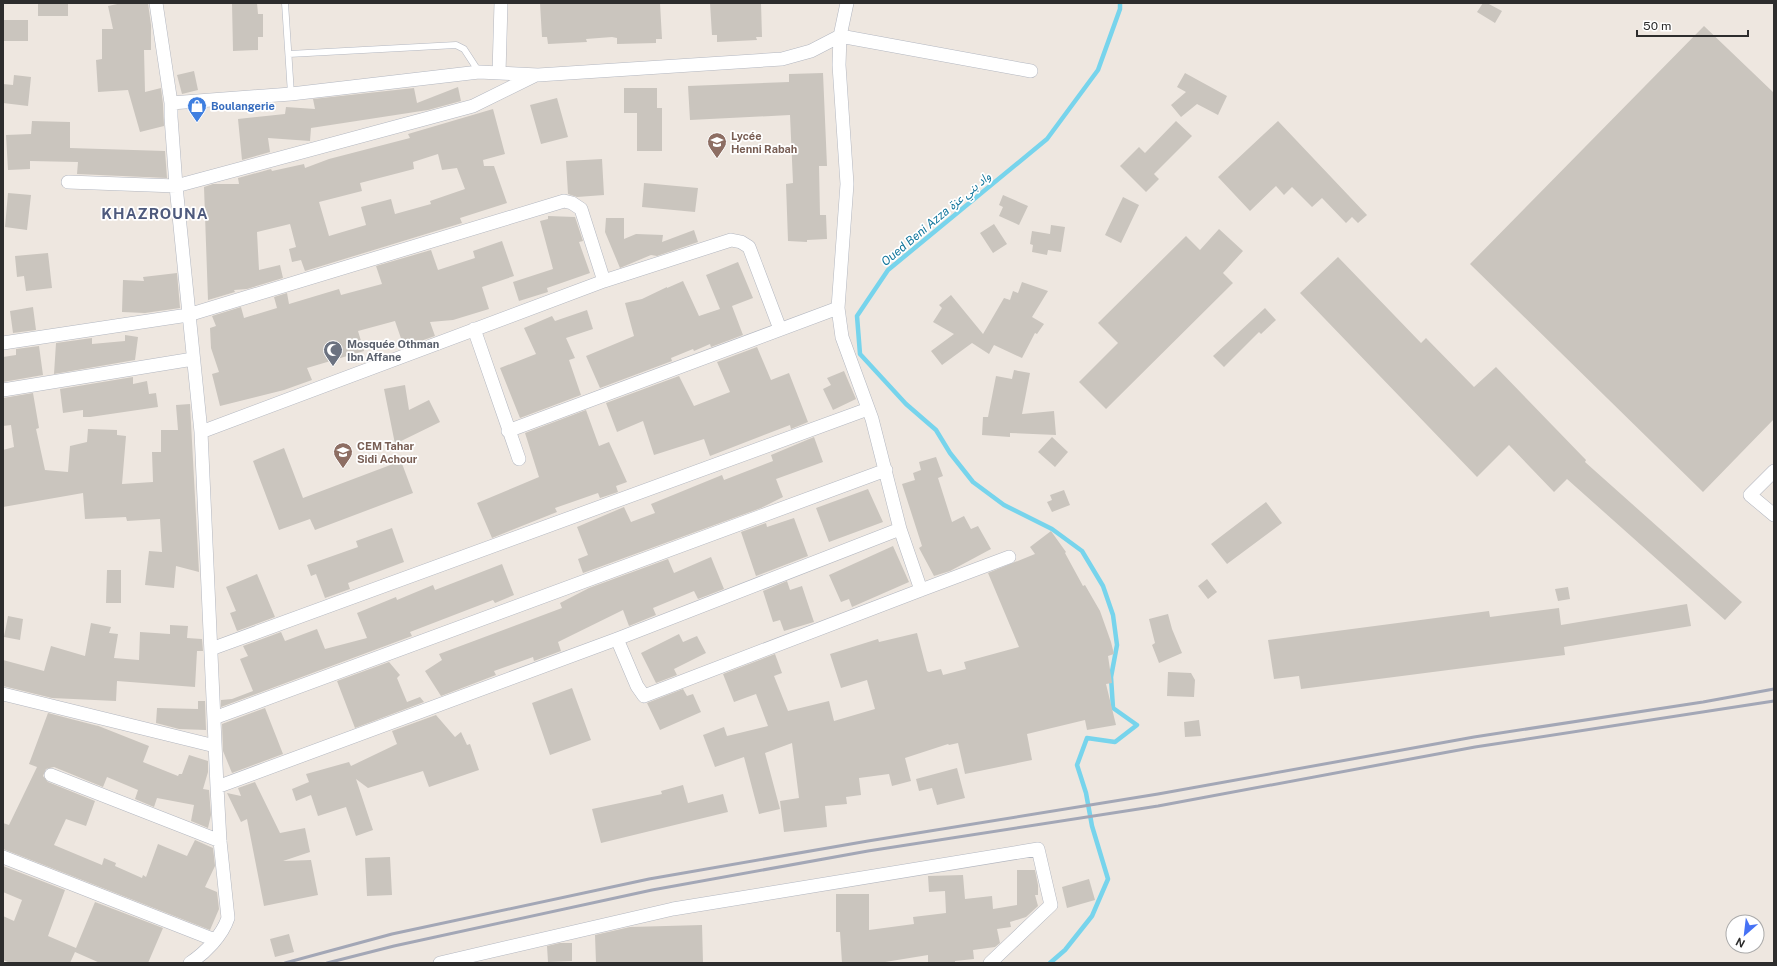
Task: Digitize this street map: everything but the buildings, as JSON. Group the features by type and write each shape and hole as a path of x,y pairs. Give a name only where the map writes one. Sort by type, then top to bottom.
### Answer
{"street":[{"path":"156,3 171,103 170,117 176,186 201,432 217,787 220,841 228,918 225,929 198,958 190,963"},
{"path":"499,73 501,3"},
{"path":"847,3 840,36 839,65 847,184 838,308 842,337 868,409 886,470 900,529 921,590"},
{"path":"171,103 291,94 479,72 538,75 782,59 811,51 840,36 1031,71"},
{"path":"68,182 176,186 473,106 538,75"},
{"path":"3,343 188,315 564,201 572,203 581,209 604,282"},
{"path":"201,432 474,329 604,282 731,240 741,242 749,247 780,329"},
{"path":"508,431 838,308"},
{"path":"474,329 508,431 519,459"},
{"path":"3,390 193,359"},
{"path":"211,649 868,409"},
{"path":"214,718 886,470"},
{"path":"1774,471 1750,495 1774,515"},
{"path":"217,787 617,639 900,529"},
{"path":"617,639 637,686 644,696 1009,557"},
{"path":"3,694 215,746"},
{"path":"52,775 220,841"},
{"path":"440,963 673,909 1038,849 1051,905 990,963"},
{"path":"3,857 215,940"}],"lane":[{"path":"285,3 291,94"},
{"path":"289,54 456,45 464,50 479,72"}],"waterway":[{"name":"Oued Beni Azza واد بني عزة","path":"1050,963 1065,950 1092,916 1108,879 1092,826 1086,793 1077,765 1087,738 1115,742 1137,725 1113,708 1111,677 1117,645 1113,615 1103,586 1082,551 1052,529 1004,505 973,482 950,453 936,430 906,404 860,354 857,316 888,270 1047,139 1098,70 1120,9 1120,3"}],"railway":[{"path":"285,963 392,934 649,879 868,841 1158,794 1474,737 1703,702 1774,689"},
{"path":"327,963 394,946 652,890 868,851 1158,806 1475,747 1774,701"}],"place":[{"name":"Boulangerie","path":"197,123"},
{"name":"Lycée Henni Rabah","path":"717,159"},
{"name":"Mosquée Othman Ibn Affane","path":"333,367"},
{"name":"CEM Tahar Sidi Achour","path":"343,469"}],"district":[{"name":"KHAZROUNA","path":"155,214"}]}
